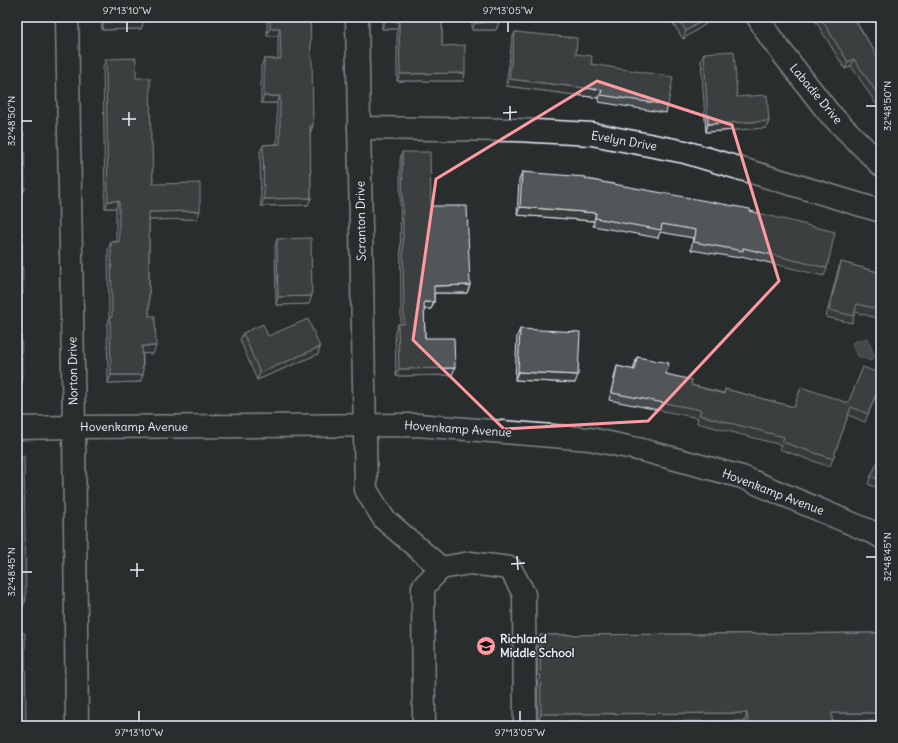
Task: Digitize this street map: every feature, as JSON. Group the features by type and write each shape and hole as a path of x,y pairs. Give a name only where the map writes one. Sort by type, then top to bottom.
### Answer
{"street":[{"name":"Norton Drive","path":"67,17 74,427 77,726"},
{"name":"Scranton Drive","path":"357,17 366,490 384,519 441,568"},
{"name":"Labadie Drive","path":"758,17 770,37 828,112 881,164"},
{"name":"Evelyn Drive","path":"359,128 516,130 592,134 685,152 881,211"},
{"name":"Hovenkamp Avenue","path":"17,428 416,425 590,439 642,450 742,477 874,532 881,537"},
{"path":"424,726 423,587 441,568 470,563 510,568 524,594 524,726"}],"highlighted area":[{"path":"597,81 732,125 779,281 648,421 504,429 413,340 436,179"}],"shaded area":[{"path":"867,338 875,357 871,361 858,356 852,346 853,342"}],"building":[{"path":"18,17 18,31 17,31"},
{"path":"104,17 144,17 144,21 104,22"},
{"path":"270,17 310,17 313,126 310,126 311,198 264,199 263,145 280,144 280,96 264,96 264,59 281,59 280,28 270,28"},
{"path":"385,17 442,17 442,46 465,45 465,73 400,74 399,21 385,21"},
{"path":"475,17 499,17 499,22 475,23"},
{"path":"677,17 708,17 686,31"},
{"path":"820,17 853,17 878,57 881,56 881,99 854,59 848,62"},
{"path":"17,31 19,133 24,133 25,189 17,189"},
{"path":"515,32 577,38 576,54 592,56 591,64 673,77 668,105 601,95 602,90 509,79"},
{"path":"734,51 737,97 767,95 769,121 708,124 704,53"},
{"path":"136,58 136,78 150,78 153,184 200,183 200,211 149,212 149,316 155,316 156,346 142,346 143,375 111,375 111,242 119,242 119,201 108,201 106,59"},
{"path":"402,152 430,152 431,206 467,206 470,285 434,286 434,302 424,302 425,338 454,338 455,368 399,369 398,324 404,324"},
{"path":"522,172 586,177 586,179 750,209 750,211 835,232 827,268 743,248 743,251 694,242 696,230 662,224 661,230 595,218 596,213 520,207"},
{"path":"17,232 22,232 22,384 17,384"},
{"path":"311,238 312,296 278,297 277,239"},
{"path":"881,260 881,310 857,304 854,316 829,310 841,262 878,272"},
{"path":"308,319 320,347 260,373 243,333 263,324 268,336"},
{"path":"520,329 580,332 578,375 518,372"},
{"path":"637,357 669,363 666,374 692,380 691,385 724,394 725,389 794,407 801,387 848,403 863,367 881,374 881,382 868,414 851,407 833,459 782,442 784,437 699,415 701,410 612,393 617,366 635,370"},
{"path":"17,456 24,456 26,600 17,600"},
{"path":"881,456 881,481 871,476"},
{"path":"17,633 25,633 26,722 31,722 31,726 17,726"},
{"name":"Richland Middle School","path":"881,633 881,713 832,713 832,726 748,726 747,713 541,714 540,635"}],"place":[{"name":"Richland Middle School","path":"486,646"}]}
